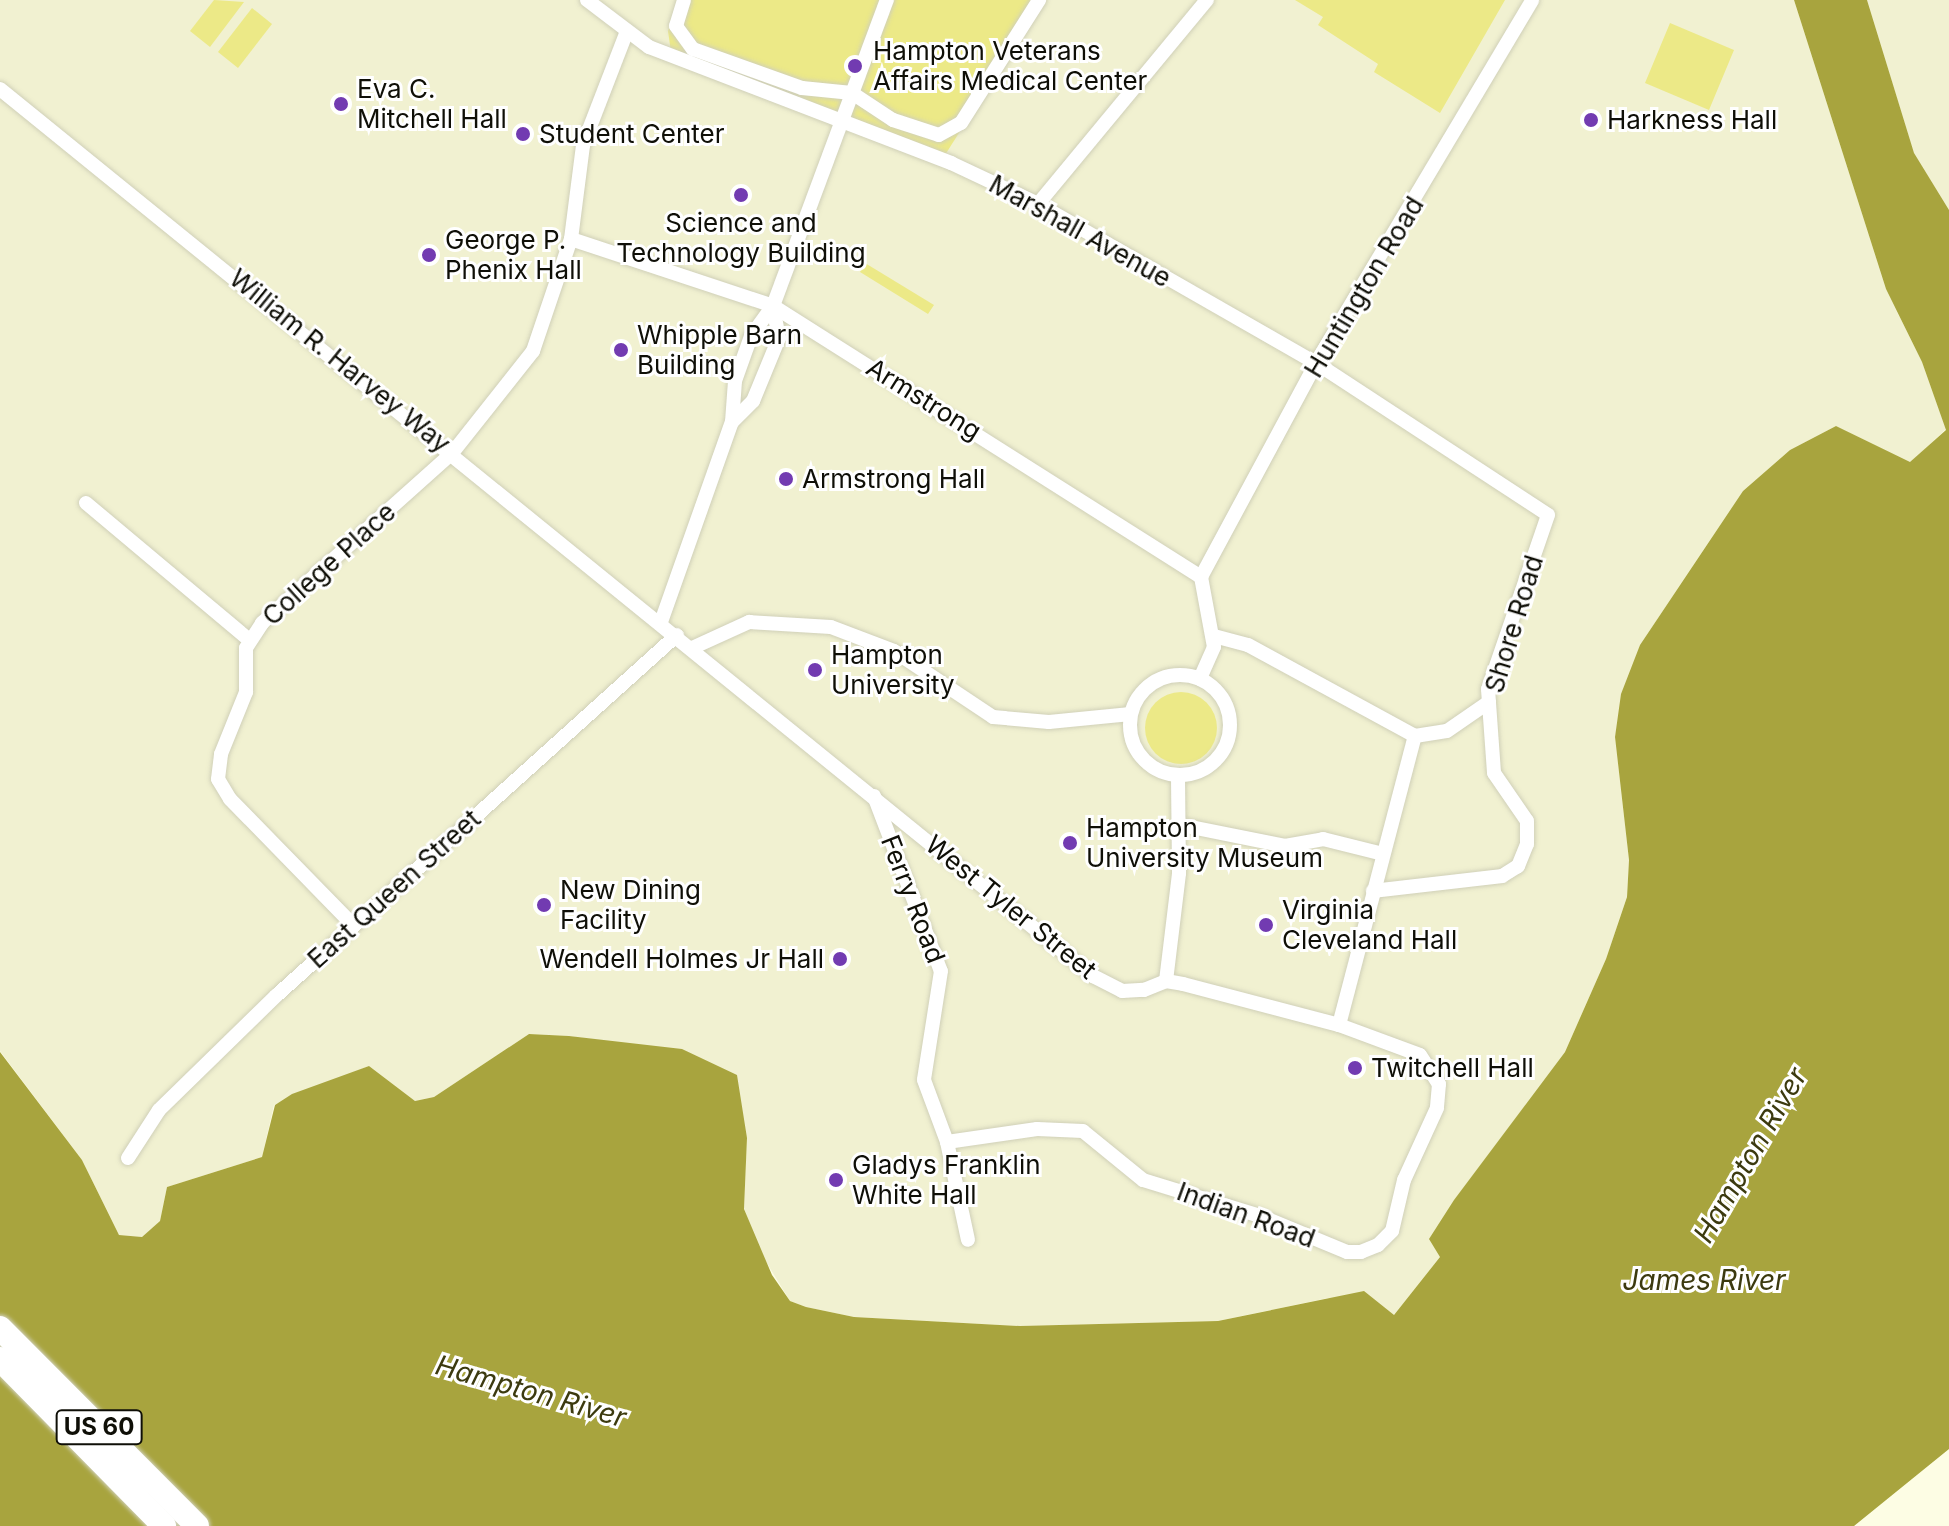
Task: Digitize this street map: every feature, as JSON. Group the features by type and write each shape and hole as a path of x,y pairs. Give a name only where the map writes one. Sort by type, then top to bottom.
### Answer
{"main road":[{"name":"US 60","path":"0,1328 197,1526"},
{"name":"US 60","path":"0,1359 164,1526"}],"street":[{"name":"Marshall Avenue","path":"587,0 649,47 840,123 951,163 1038,204 1316,363 1548,515"},
{"path":"684,0 676,26 693,49 802,88 852,93 909,128 939,135 953,130 1039,0"},
{"path":"661,622 732,422 735,381 751,336 773,306 887,0"},
{"path":"1038,204 1207,0"},
{"name":"Huntington Road","path":"1201,577 1316,363 1532,0"},
{"name":"College Place","path":"353,925 230,799 218,779 221,754 246,692 249,640 453,452 533,351 571,239 583,145 627,31"},
{"name":"William R. Harvey Way","path":"0,89 677,635"},
{"name":"Armstrong","path":"571,239 773,306 1201,577"},
{"path":"732,422 753,401 779,338 773,306"},
{"path":"86,503 249,640"},
{"name":"Shore Road","path":"1373,891 1502,876 1518,866 1527,844 1527,821 1494,773 1490,751 1488,689 1548,515"},
{"path":"1200,679 1214,636 1201,577"},
{"path":"692,648 749,622 831,627 894,651 993,717 1049,722 1131,714"},
{"name":"West Tyler Street","path":"677,635 1112,988 1133,992 1166,981 1339,1025 1408,1048 1438,1076"},
{"name":"East Queen Street","path":"128,1158 177,1091 353,925 677,635"},
{"path":"1214,636 1248,645 1415,736 1447,731 1489,702"},
{"path":"1186,675 1200,679 1225,703 1230,737 1211,766 1178,776 1146,762 1130,732 1131,714 1137,700 1158,680 1186,675"},
{"path":"1339,1025 1415,736"},
{"path":"1166,981 1181,825 1178,776"},
{"name":"Ferry Road","path":"873,792 941,971 923,1071 947,1142 968,1240"},
{"path":"1181,825 1285,846 1323,839 1383,854"},
{"name":"Indian Road","path":"947,1142 1037,1129 1083,1131 1143,1180 1260,1216 1347,1252 1361,1252 1383,1242 1394,1225 1404,1180 1437,1108 1438,1076"}],"shaded area":[{"name":"Hampton University","path":"0,0 1794,0 1886,289 1922,362 1946,429 1910,463 1836,426 1790,450 1743,491 1640,645 1615,737 1629,860 1627,897 1606,959 1565,1052 1494,1152 1440,1257 1394,1315 1328,1298 1218,1321 1020,1326 854,1317 806,1307 790,1301 754,1242 744,1208 747,1138 621,1043 569,1036 529,1034 434,1097 415,1101 369,1066 274,1105 262,1157 167,1187 160,1221 142,1237 119,1235 82,1160 0,1051"},
{"path":"214,0 244,2 210,47 190,31"},
{"name":"Hampton Veterans Affairs Medical Center","path":"679,0 1043,0 945,155 671,52 668,31"},
{"path":"1295,0 1505,0 1440,113 1374,72 1378,64 1318,25 1323,17"},
{"path":"1867,0 1949,0 1949,210 1914,154"},
{"path":"252,8 272,24 238,68 218,52"},
{"path":"1670,23 1734,50 1709,110 1645,83"},
{"path":"865,263 934,305 928,314 860,272"},
{"path":"1181,692 1201,698 1211,708 1217,728 1211,748 1201,758 1181,764 1161,758 1151,748 1145,728 1151,708 1161,698"}],"water":[{"name":"James River","path":"1794,0 1867,0 1914,153 1949,210 1949,1449 1854,1526 0,1526 0,1052 82,1160 119,1235 142,1237 160,1221 167,1187 262,1157 275,1105 292,1094 369,1066 415,1101 434,1097 529,1034 569,1036 682,1049 737,1075 747,1138 744,1209 772,1275 790,1301 806,1307 854,1317 1020,1326 1218,1321 1364,1291 1394,1315 1440,1257 1429,1239 1454,1200 1565,1052 1606,959 1627,897 1629,860 1615,737 1621,694 1640,645 1743,491 1790,450 1836,426 1910,462 1946,430 1922,362 1886,289"}],"place":[{"name":"Hampton Veterans Affairs Medical Center","path":"855,66"},
{"name":"Eva C. Mitchell Hall","path":"341,104"},
{"name":"Harkness Hall","path":"1591,120"},
{"name":"Student Center","path":"523,134"},
{"name":"Science and Technology Building","path":"741,195"},
{"name":"George P. Phenix Hall","path":"429,255"},
{"name":"Whipple Barn Building","path":"621,350"},
{"name":"Armstrong Hall","path":"786,479"},
{"name":"Hampton University","path":"815,670"},
{"name":"Hampton University Museum","path":"1070,843"},
{"name":"New Dining Facility","path":"544,905"},
{"name":"Virginia Cleveland Hall","path":"1266,925"},
{"name":"Wendell Holmes Jr Hall","path":"840,959"},
{"name":"Twitchell Hall","path":"1355,1068"},
{"name":"Gladys Franklin White Hall","path":"836,1180"}],"water label":[{"name":"Hampton River","path":"1750,1155"},
{"name":"Hampton River","path":"531,1391"}]}
